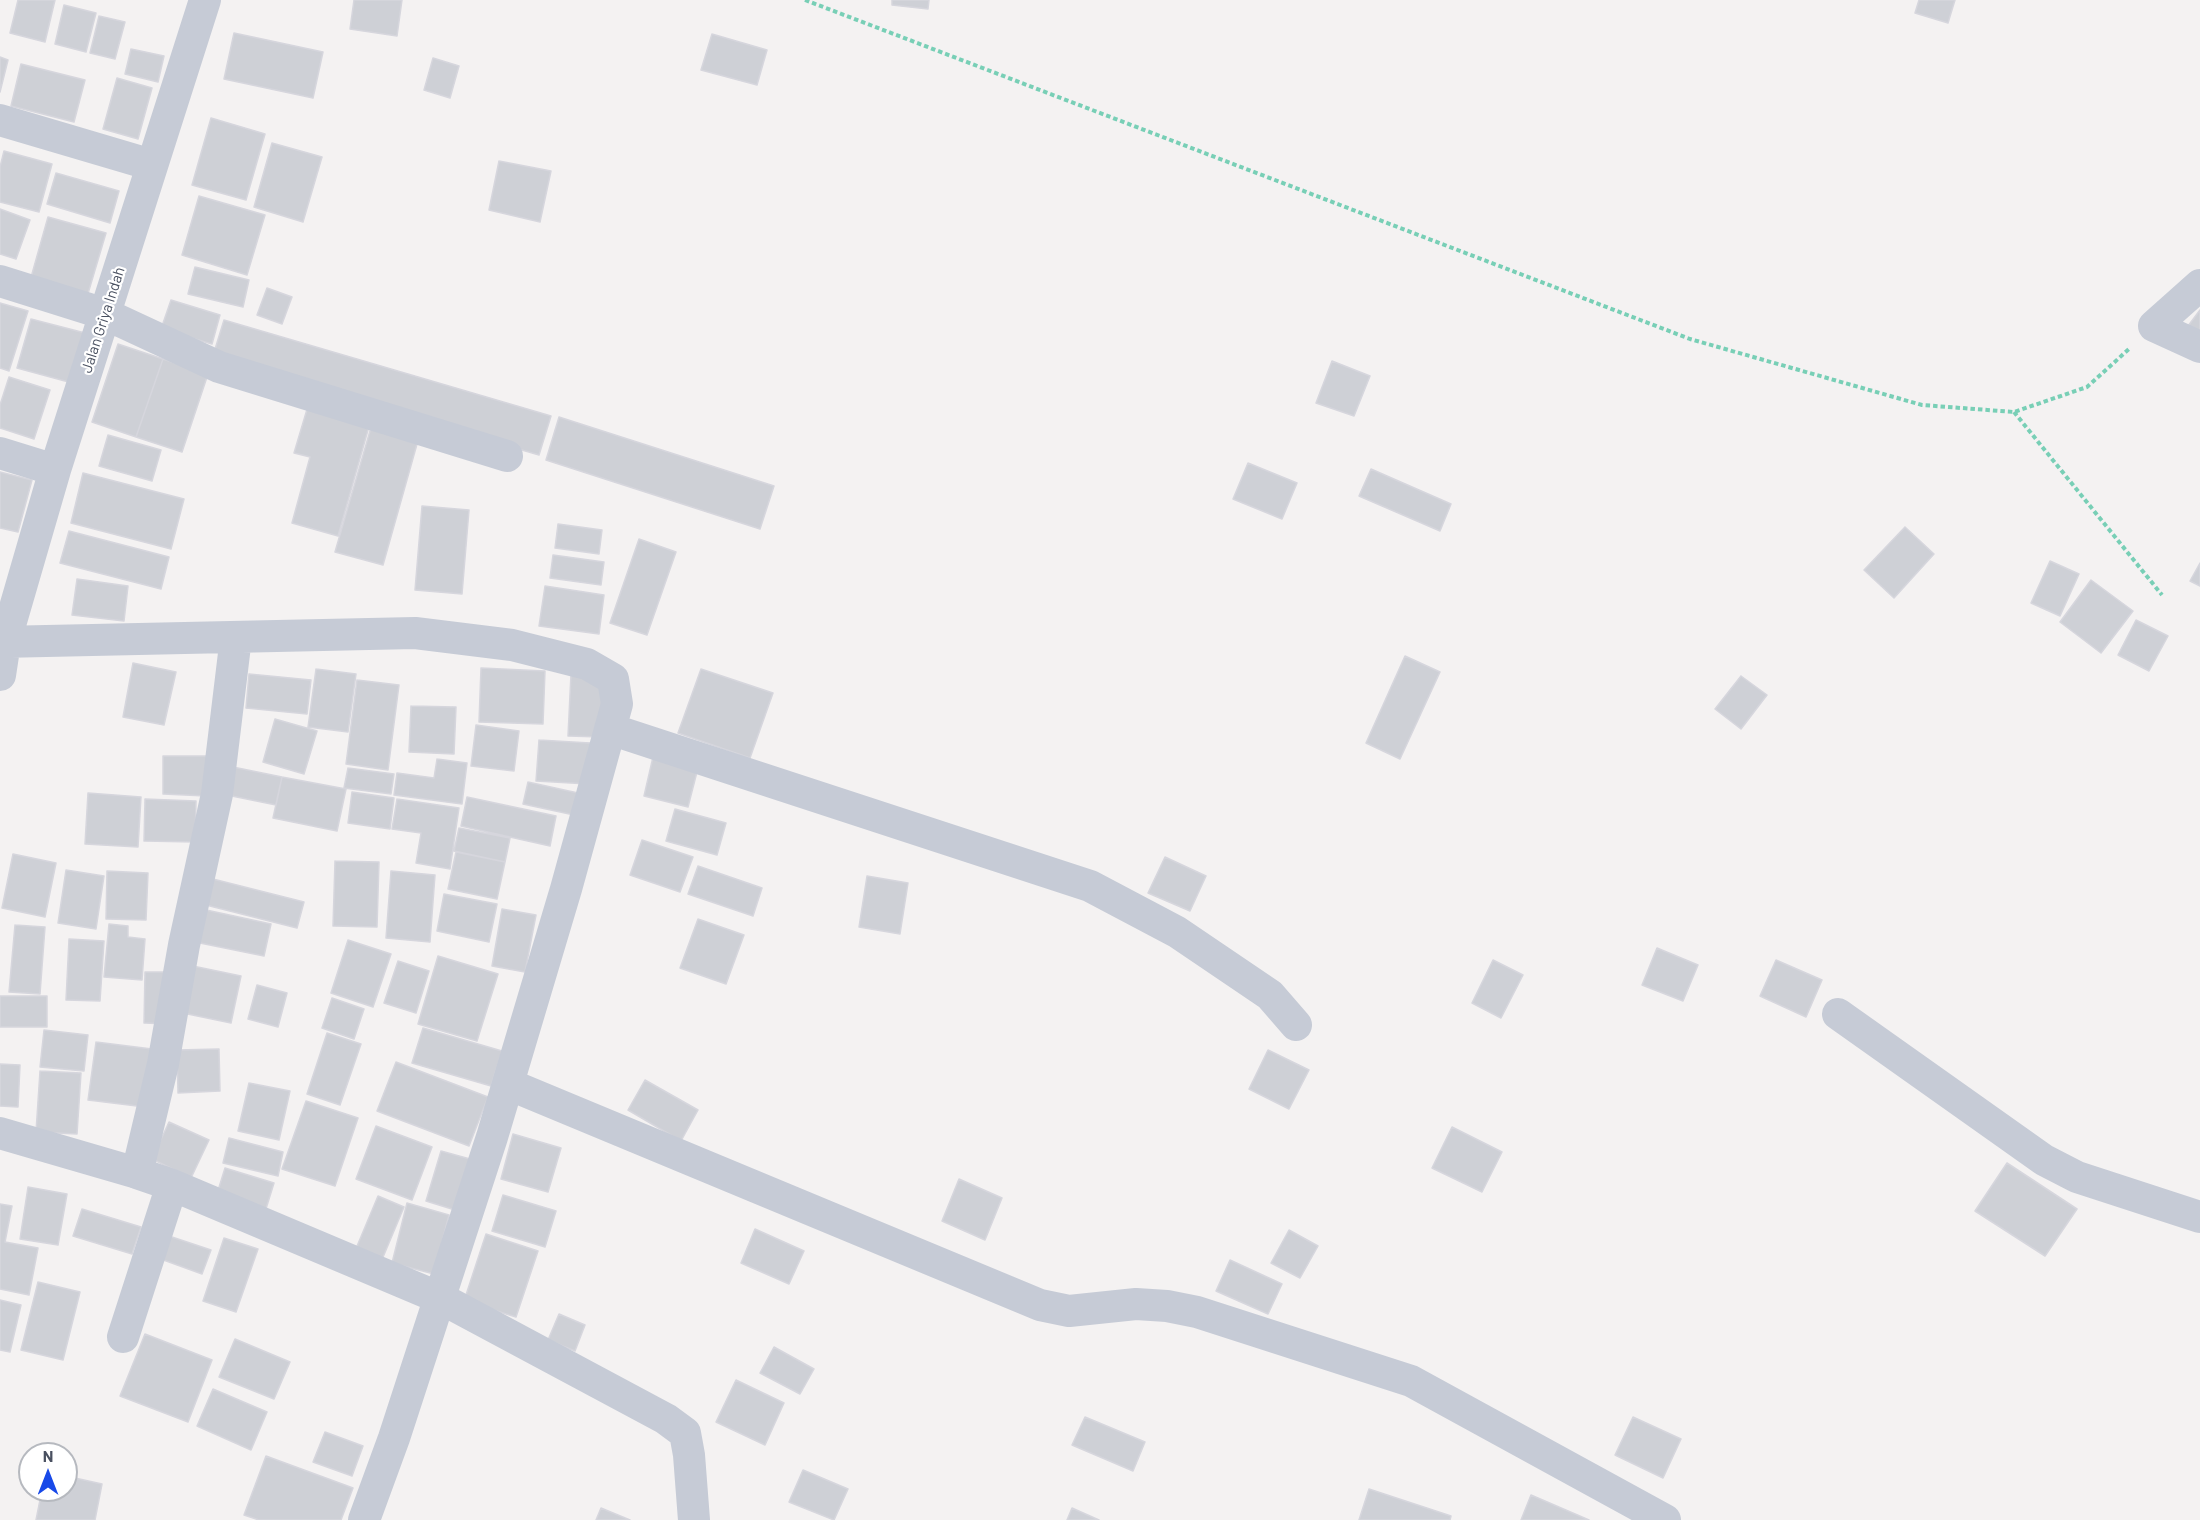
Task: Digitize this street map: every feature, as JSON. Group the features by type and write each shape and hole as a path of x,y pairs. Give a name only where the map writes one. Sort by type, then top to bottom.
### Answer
{"street":[{"name":"Jalan Griya Indah","path":"0,675 3,642 55,470 205,0"},
{"path":"0,120 152,165"},
{"path":"0,281 105,314 219,367 507,456"},
{"path":"2200,285 2154,326 2200,347"},
{"path":"0,453 55,470"},
{"path":"3,642 414,633 512,645 587,664 613,679 617,705 566,889 508,1084 440,1298 394,1438 364,1520"},
{"path":"137,1173 163,1064 184,945 217,794 236,637"},
{"path":"610,729 1090,886 1177,932 1260,988 1270,995 1296,1025"},
{"path":"1838,1014 2044,1160 2086,1180 2200,1217"},
{"path":"508,1084 1040,1305 1069,1311 1136,1305 1197,1312 1411,1381 1665,1520"},
{"path":"0,1133 172,1185 440,1298 666,1419 685,1433 694,1520"},
{"path":"123,1336 172,1185"}],"path":[{"path":"805,0 1690,339 1922,405 2014,412 2086,387 2154,326"},
{"path":"2014,412 2162,595"}],"building":[{"path":"18,0 55,0 45,42 10,33"},
{"path":"354,0 402,0 397,36 350,29"},
{"path":"892,0 929,0 928,9 892,5"},
{"path":"1919,0 1955,0 1948,23 1915,13"},
{"path":"64,5 96,13 86,52 55,44"},
{"path":"99,16 125,22 115,59 90,53"},
{"path":"234,33 323,52 313,98 224,79"},
{"path":"712,34 767,50 757,85 701,70"},
{"path":"131,49 164,56 158,82 125,74"},
{"path":"0,57 8,60 0,92"},
{"path":"433,58 459,66 450,98 424,90"},
{"path":"21,64 85,80 74,122 11,106"},
{"path":"117,78 152,88 138,139 103,129"},
{"path":"211,118 265,134 246,200 192,185"},
{"path":"272,143 322,157 303,222 254,207"},
{"path":"4,151 52,164 39,212 0,202 0,167"},
{"path":"499,161 551,171 540,222 489,210"},
{"path":"56,173 119,191 110,223 47,204"},
{"path":"199,196 265,215 247,275 182,255"},
{"path":"0,209 30,220 16,259 0,254"},
{"path":"48,217 106,233 87,297 30,281"},
{"path":"195,267 249,280 243,307 188,294"},
{"path":"267,288 292,297 282,324 257,315"},
{"path":"171,300 220,315 212,344 161,329"},
{"path":"0,303 28,311 9,371 0,368"},
{"path":"2200,310 2200,335 2188,326"},
{"path":"31,319 89,334 76,384 17,368"},
{"path":"224,320 551,416 539,455 212,359"},
{"path":"118,344 163,359 136,437 92,422"},
{"path":"163,359 208,374 182,452 136,437"},
{"path":"1332,361 1370,376 1354,416 1316,403"},
{"path":"9,377 50,390 34,439 0,428 0,405"},
{"path":"308,406 370,423 338,536 292,523 310,457 294,453"},
{"path":"559,417 774,486 760,529 546,460"},
{"path":"372,424 419,437 383,565 335,552"},
{"path":"108,435 161,450 152,481 99,466"},
{"path":"1248,463 1297,483 1282,519 1233,499"},
{"path":"1371,469 1451,504 1440,531 1359,496"},
{"path":"0,472 32,480 18,532 0,528"},
{"path":"83,473 184,499 171,549 71,523"},
{"path":"422,506 469,510 462,594 415,590"},
{"path":"558,524 602,530 599,554 555,548"},
{"path":"1905,527 1934,554 1894,598 1864,570"},
{"path":"69,531 169,557 161,589 60,563"},
{"path":"639,539 676,552 647,635 610,623"},
{"path":"553,555 604,562 601,585 550,578"},
{"path":"2050,561 2079,574 2060,616 2031,603"},
{"path":"2200,563 2200,586 2190,581"},
{"path":"77,579 128,586 124,621 72,615"},
{"path":"2091,580 2133,611 2101,653 2060,622"},
{"path":"545,586 604,595 599,634 539,626"},
{"path":"2136,620 2168,636 2149,671 2118,655"},
{"path":"1405,656 1440,672 1400,759 1366,743"},
{"path":"133,663 176,672 164,725 123,717"},
{"path":"481,668 545,671 543,724 479,722"},
{"path":"316,669 356,674 348,732 308,727"},
{"path":"701,669 773,693 750,758 678,733"},
{"path":"249,674 311,680 307,714 246,708"},
{"path":"571,674 604,675 601,737 568,736"},
{"path":"1741,676 1767,695 1741,729 1715,709"},
{"path":"357,680 399,685 388,770 346,764"},
{"path":"411,706 456,707 454,754 409,752"},
{"path":"275,719 317,731 304,774 263,762"},
{"path":"476,725 519,731 514,771 471,766"},
{"path":"539,740 590,743 588,784 536,781"},
{"path":"163,756 207,756 206,796 163,794"},
{"path":"653,757 698,768 688,807 644,796"},
{"path":"437,759 467,763 462,804 394,795 397,773 434,778"},
{"path":"228,766 282,777 276,805 222,794"},
{"path":"348,768 394,774 391,794 344,788"},
{"path":"282,777 346,789 337,831 273,818"},
{"path":"528,782 578,793 574,815 523,804"},
{"path":"352,792 394,798 390,829 348,823"},
{"path":"88,793 141,797 138,847 85,844"},
{"path":"467,797 556,816 550,846 461,826"},
{"path":"145,799 196,801 195,842 144,841"},
{"path":"397,799 459,808 450,869 416,863 421,833 392,829"},
{"path":"675,809 726,823 717,855 666,841"},
{"path":"459,828 510,838 505,862 454,851"},
{"path":"642,840 693,857 680,892 630,875"},
{"path":"456,852 505,862 497,899 448,889"},
{"path":"13,854 56,863 45,917 2,908"},
{"path":"1165,857 1206,876 1190,911 1148,893"},
{"path":"335,861 379,862 377,927 333,926"},
{"path":"698,866 762,888 753,916 688,894"},
{"path":"66,870 104,876 96,929 58,923"},
{"path":"107,871 148,873 146,920 106,919"},
{"path":"391,871 435,875 430,942 386,938"},
{"path":"867,876 908,883 900,934 859,927"},
{"path":"209,878 304,902 297,928 202,904"},
{"path":"444,894 497,904 489,942 437,931"},
{"path":"197,908 271,924 264,956 190,941"},
{"path":"502,909 536,915 525,972 492,966"},
{"path":"698,919 744,935 726,984 680,968"},
{"path":"109,924 128,926 128,937 145,939 142,980 104,977"},
{"path":"15,925 45,927 40,994 9,992"},
{"path":"69,939 104,941 100,1001 66,1000"},
{"path":"348,940 391,954 373,1007 331,993"},
{"path":"1657,948 1698,965 1683,1001 1642,985"},
{"path":"438,956 498,974 477,1041 418,1024"},
{"path":"1493,960 1523,975 1501,1018 1472,1003"},
{"path":"1776,960 1822,980 1806,1017 1760,996"},
{"path":"398,961 429,971 416,1013 384,1003"},
{"path":"188,965 241,976 231,1023 178,1012"},
{"path":"145,972 170,972 169,1024 144,1023"},
{"path":"257,985 287,993 278,1027 248,1019"},
{"path":"0,996 47,996 47,1027 0,1027"},
{"path":"332,998 364,1009 354,1039 322,1028"},
{"path":"423,1028 502,1051 491,1086 412,1063"},
{"path":"44,1030 88,1035 84,1071 40,1067"},
{"path":"327,1033 361,1044 340,1105 307,1094"},
{"path":"96,1042 152,1049 145,1107 88,1100"},
{"path":"219,1049 220,1091 178,1093 177,1050"},
{"path":"1268,1050 1309,1070 1289,1109 1249,1089"},
{"path":"396,1062 488,1097 469,1146 377,1111"},
{"path":"0,1064 20,1065 18,1107 0,1106"},
{"path":"40,1071 81,1073 77,1134 36,1132"},
{"path":"645,1080 698,1110 681,1141 628,1110"},
{"path":"249,1083 290,1091 279,1140 238,1131"},
{"path":"306,1101 358,1118 335,1186 282,1169"},
{"path":"169,1122 209,1140 191,1178 152,1159"},
{"path":"376,1126 432,1147 412,1200 356,1179"},
{"path":"1452,1127 1502,1152 1482,1192 1432,1168"},
{"path":"513,1134 561,1148 548,1192 501,1179"},
{"path":"229,1138 283,1152 278,1176 223,1163"},
{"path":"441,1151 470,1159 455,1210 426,1201"},
{"path":"2007,1163 2077,1209 2045,1256 1975,1211"},
{"path":"225,1168 274,1183 265,1212 216,1197"},
{"path":"959,1179 1002,1198 985,1240 942,1221"},
{"path":"28,1187 67,1194 58,1245 20,1239"},
{"path":"503,1195 556,1211 545,1247 492,1231"},
{"path":"378,1196 404,1207 381,1262 355,1251"},
{"path":"407,1203 449,1215 434,1274 392,1263"},
{"path":"0,1204 12,1206 5,1242 38,1248 29,1295 0,1289"},
{"path":"82,1209 141,1227 132,1254 73,1236"},
{"path":"755,1229 804,1251 789,1284 741,1263"},
{"path":"1289,1230 1318,1246 1300,1278 1271,1263"},
{"path":"486,1234 538,1251 516,1317 464,1301"},
{"path":"166,1235 211,1250 202,1274 158,1258"},
{"path":"224,1238 258,1249 236,1312 203,1301"},
{"path":"1230,1260 1282,1284 1268,1314 1216,1291"},
{"path":"38,1282 80,1292 63,1360 21,1350"},
{"path":"0,1300 21,1305 10,1352 0,1350"},
{"path":"559,1314 585,1325 575,1351 548,1340"},
{"path":"145,1334 212,1360 188,1422 120,1396"},
{"path":"235,1339 290,1362 274,1399 219,1377"},
{"path":"774,1347 814,1369 800,1394 760,1373"},
{"path":"736,1380 784,1403 765,1445 716,1422"},
{"path":"213,1389 267,1412 251,1450 197,1426"},
{"path":"1085,1417 1145,1442 1133,1471 1072,1445"},
{"path":"1633,1417 1681,1439 1663,1478 1615,1455"},
{"path":"325,1432 363,1446 352,1476 313,1462"},
{"path":"266,1456 353,1488 341,1520 259,1520 244,1515"},
{"path":"803,1470 848,1489 834,1520 789,1502"},
{"path":"78,1479 102,1484 95,1520 36,1520 40,1502 78,1502"},
{"path":"1369,1489 1451,1516 1450,1520 1359,1520"},
{"path":"1531,1495 1589,1520 1521,1520"},
{"path":"601,1508 630,1520 596,1520"},
{"path":"1072,1508 1099,1520 1067,1520"}]}
